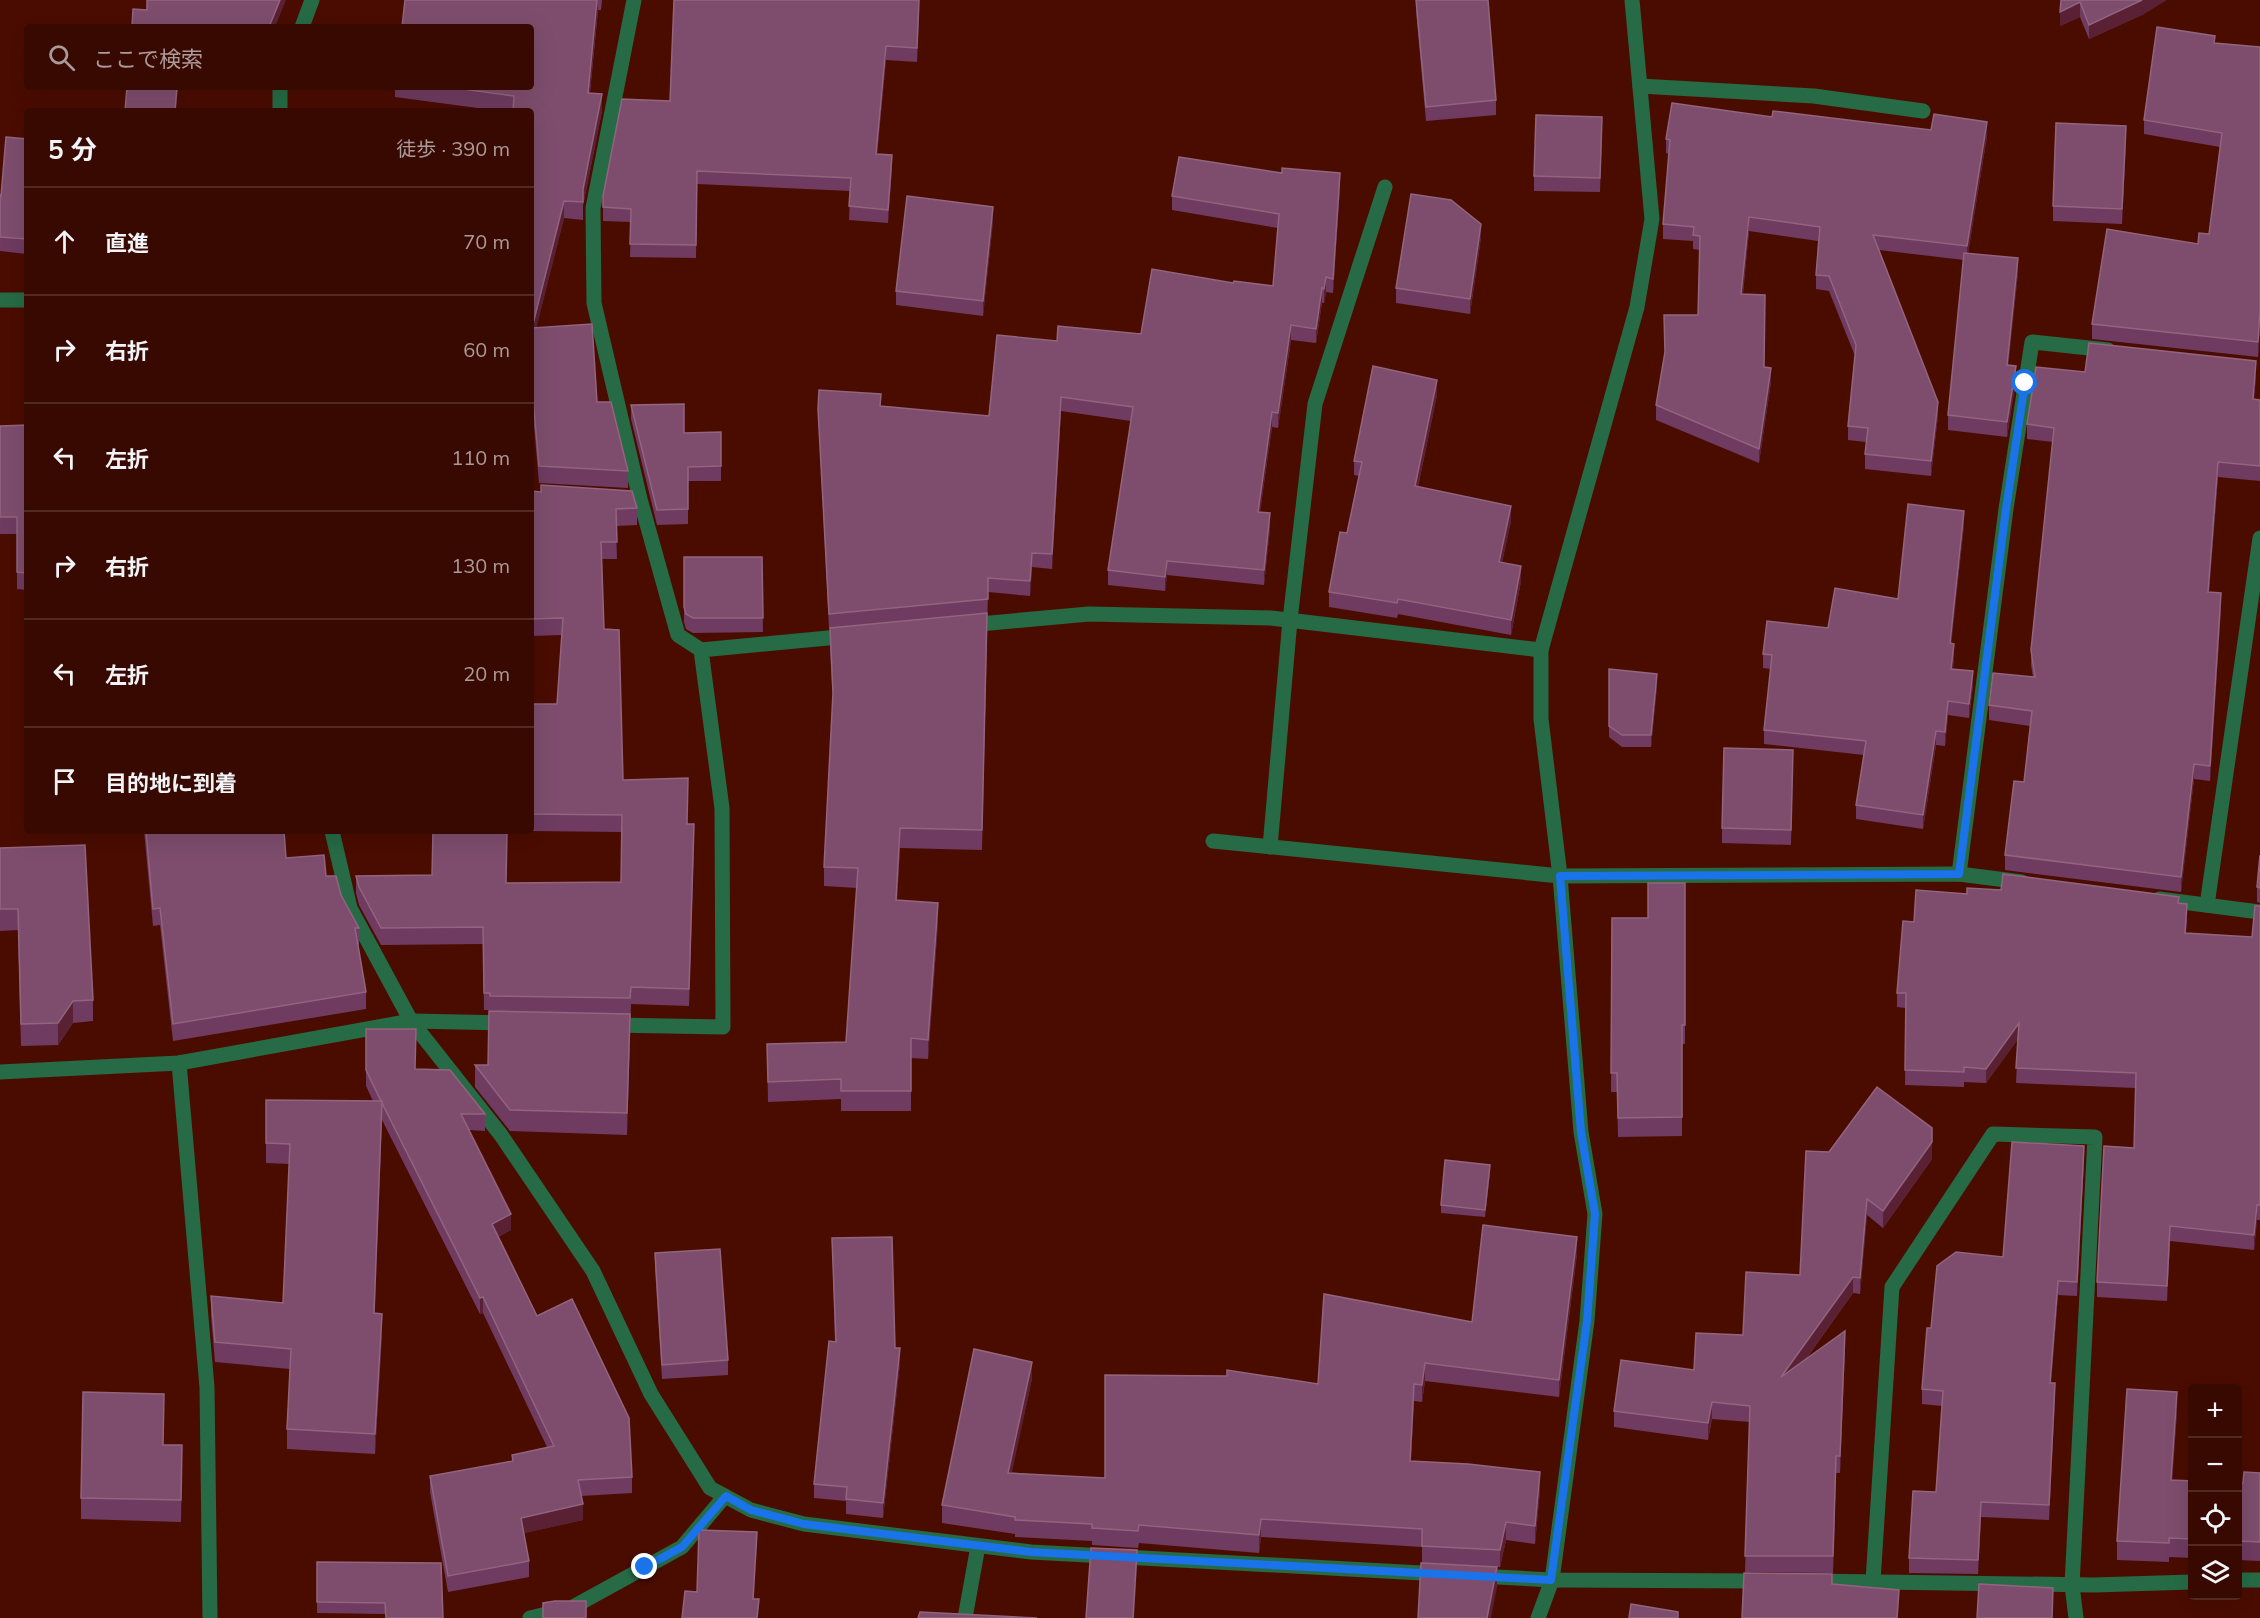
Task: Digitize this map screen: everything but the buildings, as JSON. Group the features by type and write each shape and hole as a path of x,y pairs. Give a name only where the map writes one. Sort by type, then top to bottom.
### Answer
{"street":[{"path":"303,24 312,0"},
{"path":"634,0 593,208 594,303 634,498 678,635 701,650 866,635"},
{"path":"1538,1618 1551,1580 1587,1321 1595,1214 1581,1132 1560,876 1541,719 1541,650 1637,307 1652,219 1632,0"},
{"path":"1640,86 1814,96 1923,111"},
{"path":"280,90 280,108"},
{"path":"1270,847 1290,620 1315,404 1385,187"},
{"path":"0,300 24,300"},
{"path":"1959,874 2006,509 2032,342 2123,352"},
{"path":"2207,905 2260,538"},
{"path":"948,627 1089,614 1270,618 1541,650"},
{"path":"591,1024 723,1027 722,808 701,650"},
{"path":"333,834 350,908 411,1021 501,1135 593,1271 651,1394 710,1488 751,1510 804,1524 1031,1552 1551,1580 1778,1581"},
{"path":"1213,841 1560,876 1959,874 2042,884"},
{"path":"2148,898 2260,912"},
{"path":"0,1072 179,1063 411,1021 519,1023"},
{"path":"179,1063 207,1387 210,1618"},
{"path":"1873,1581 1892,1287 1993,1134 2095,1137 2072,1585 2076,1618"},
{"path":"530,1618 571,1608 682,1547 726,1496"},
{"path":"965,1618 978,1546"},
{"path":"2242,1580 2260,1580"},
{"path":"1802,1581 2072,1585 2188,1582"}],"route":[{"path":"645,1567 682,1547 726,1496 751,1510 804,1524 1031,1552 1551,1580 1587,1321 1595,1214 1581,1132 1560,876 1959,874 2006,509 2025,383"}]}
